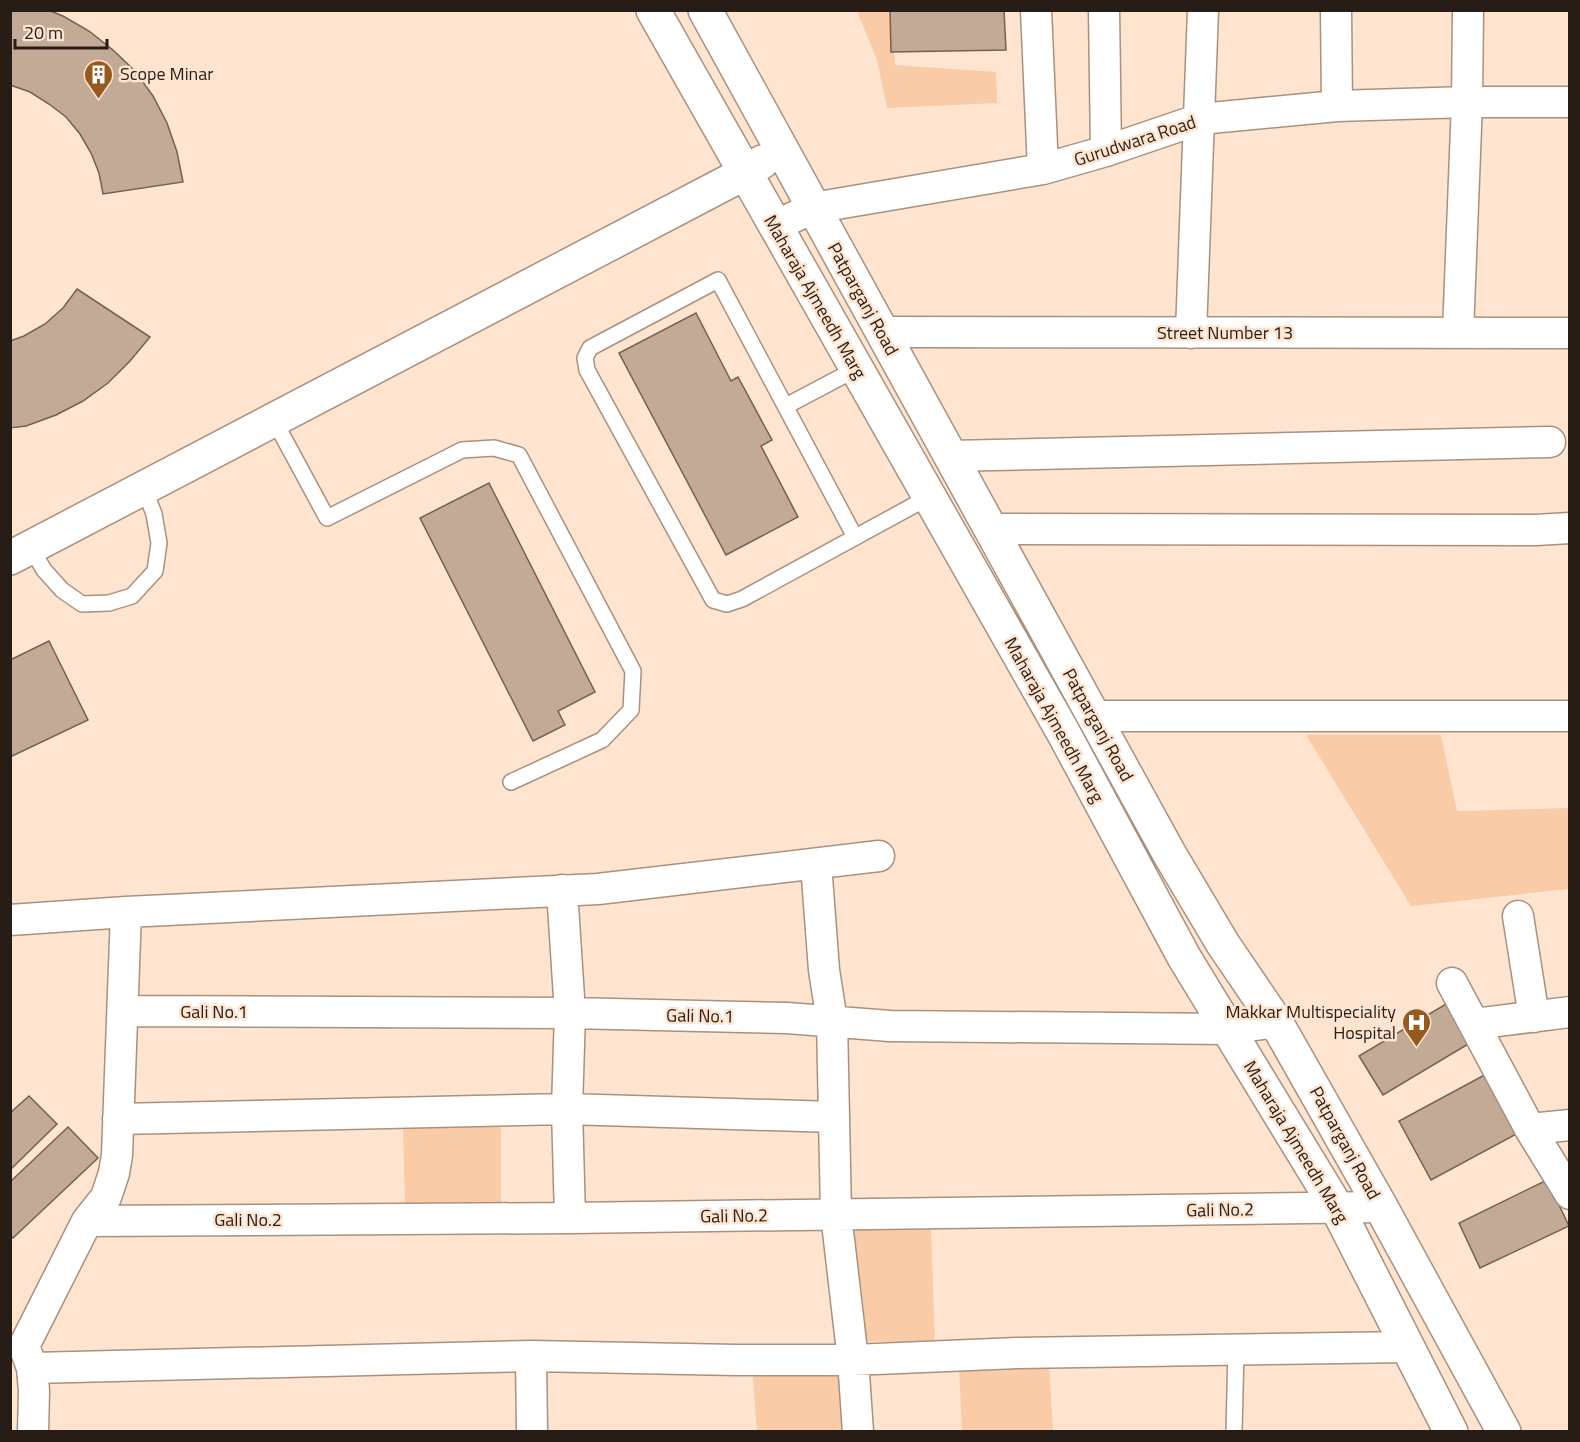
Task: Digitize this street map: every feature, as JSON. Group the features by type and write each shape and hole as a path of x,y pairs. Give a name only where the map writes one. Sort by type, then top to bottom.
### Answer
{"main road":[{"name":"Maharaja Ajmeedh Marg","path":"652,10 1062,732 1184,957 1337,1208 1451,1431"},
{"name":"Patparganj Road","path":"705,10 1182,875 1223,944 1276,1022 1504,1431"},
{"path":"21,553 745,173 781,150"}],"street":[{"path":"1036,10 1043,169"},
{"path":"1104,10 1106,151"},
{"path":"1191,333 1203,10"},
{"path":"1336,10 1337,106"},
{"path":"1458,333 1467,102 1468,10"},
{"name":"Gurudwara Road","path":"775,226 813,208 1043,169 1106,151 1200,119 1337,106 1569,102"},
{"name":"Street Number 13","path":"881,332 1569,333"},
{"path":"949,456 1550,442"},
{"path":"990,530 1536,530 1569,528"},
{"path":"1093,716 1569,716"},
{"path":"10,920 126,912 598,889 879,856"},
{"path":"816,864 824,970 832,1021 836,1215 853,1360 858,1431"},
{"path":"562,890 570,1013 567,1110 570,1218"},
{"path":"33,1431 34,1391 22,1348 87,1221 106,1197 114,1173 117,1155 126,912"},
{"path":"1518,916 1534,1017"},
{"path":"1452,983 1530,1129 1569,1194"},
{"name":"Gali No.1","path":"123,1011 570,1013 787,1018 890,1026 1228,1029 1276,1022"},
{"path":"1474,1024 1569,1012"},
{"path":"117,1119 567,1110 834,1117"},
{"path":"1530,1129 1569,1125"},
{"name":"Gali No.2","path":"87,1221 570,1218 1381,1208"},
{"path":"22,1348 853,1360 1017,1353 1408,1347"},
{"path":"531,1356 532,1431"}],"lane":[{"path":"855,537 718,280 590,348 585,358 587,370 713,600 727,604 742,599 929,497"},
{"path":"786,406 856,369"},
{"path":"274,420 327,518 462,450 494,448 519,455 633,670 631,710 602,740 511,782"},
{"path":"21,553 44,570 62,590 82,604 108,603 132,596 154,571 159,543 154,514 144,488"},
{"path":"1234,1431 1236,1349"}],"shaded area":[{"path":"857,11 891,11 895,65 996,72 997,103 887,108 877,60"},
{"path":"1306,735 1441,735 1457,811 1569,808 1569,889 1411,906"},
{"path":"501,1122 501,1208 405,1209 403,1123"},
{"path":"931,1227 935,1343 856,1341 854,1228"},
{"path":"1049,1362 1053,1431 962,1431 959,1367"},
{"path":"752,1368 848,1369 848,1431 757,1431"}],"building":[{"name":"Scope Minar","path":"10,10 48,10 63,16 89,31 135,71 153,96 167,123 177,152 183,182 103,194 99,173 91,153 80,134 66,117 30,92 10,85"},
{"path":"890,10 1004,10 1006,50 891,52"},
{"path":"77,289 150,337 108,383 83,401 56,415 26,426 10,428 10,341 45,324 63,308"},
{"path":"696,313 731,381 738,377 772,440 761,446 798,517 726,555 619,353"},
{"path":"489,483 595,692 558,711 565,725 533,741 420,518"},
{"path":"49,641 88,720 10,757 10,660"},
{"name":"Makkar Multispeciality Hospital","path":"1451,1001 1475,1040 1383,1095 1359,1056"},
{"path":"1490,1072 1522,1131 1431,1180 1399,1121"},
{"path":"29,1096 57,1124 10,1170 10,1113"},
{"path":"68,1127 98,1158 13,1238 10,1235 10,1182"},
{"path":"1547,1180 1569,1226 1480,1268 1459,1223"}],"place":[{"name":"Scope Minar","path":"99,100"},
{"name":"Makkar Multispeciality Hospital","path":"1417,1048"}]}
